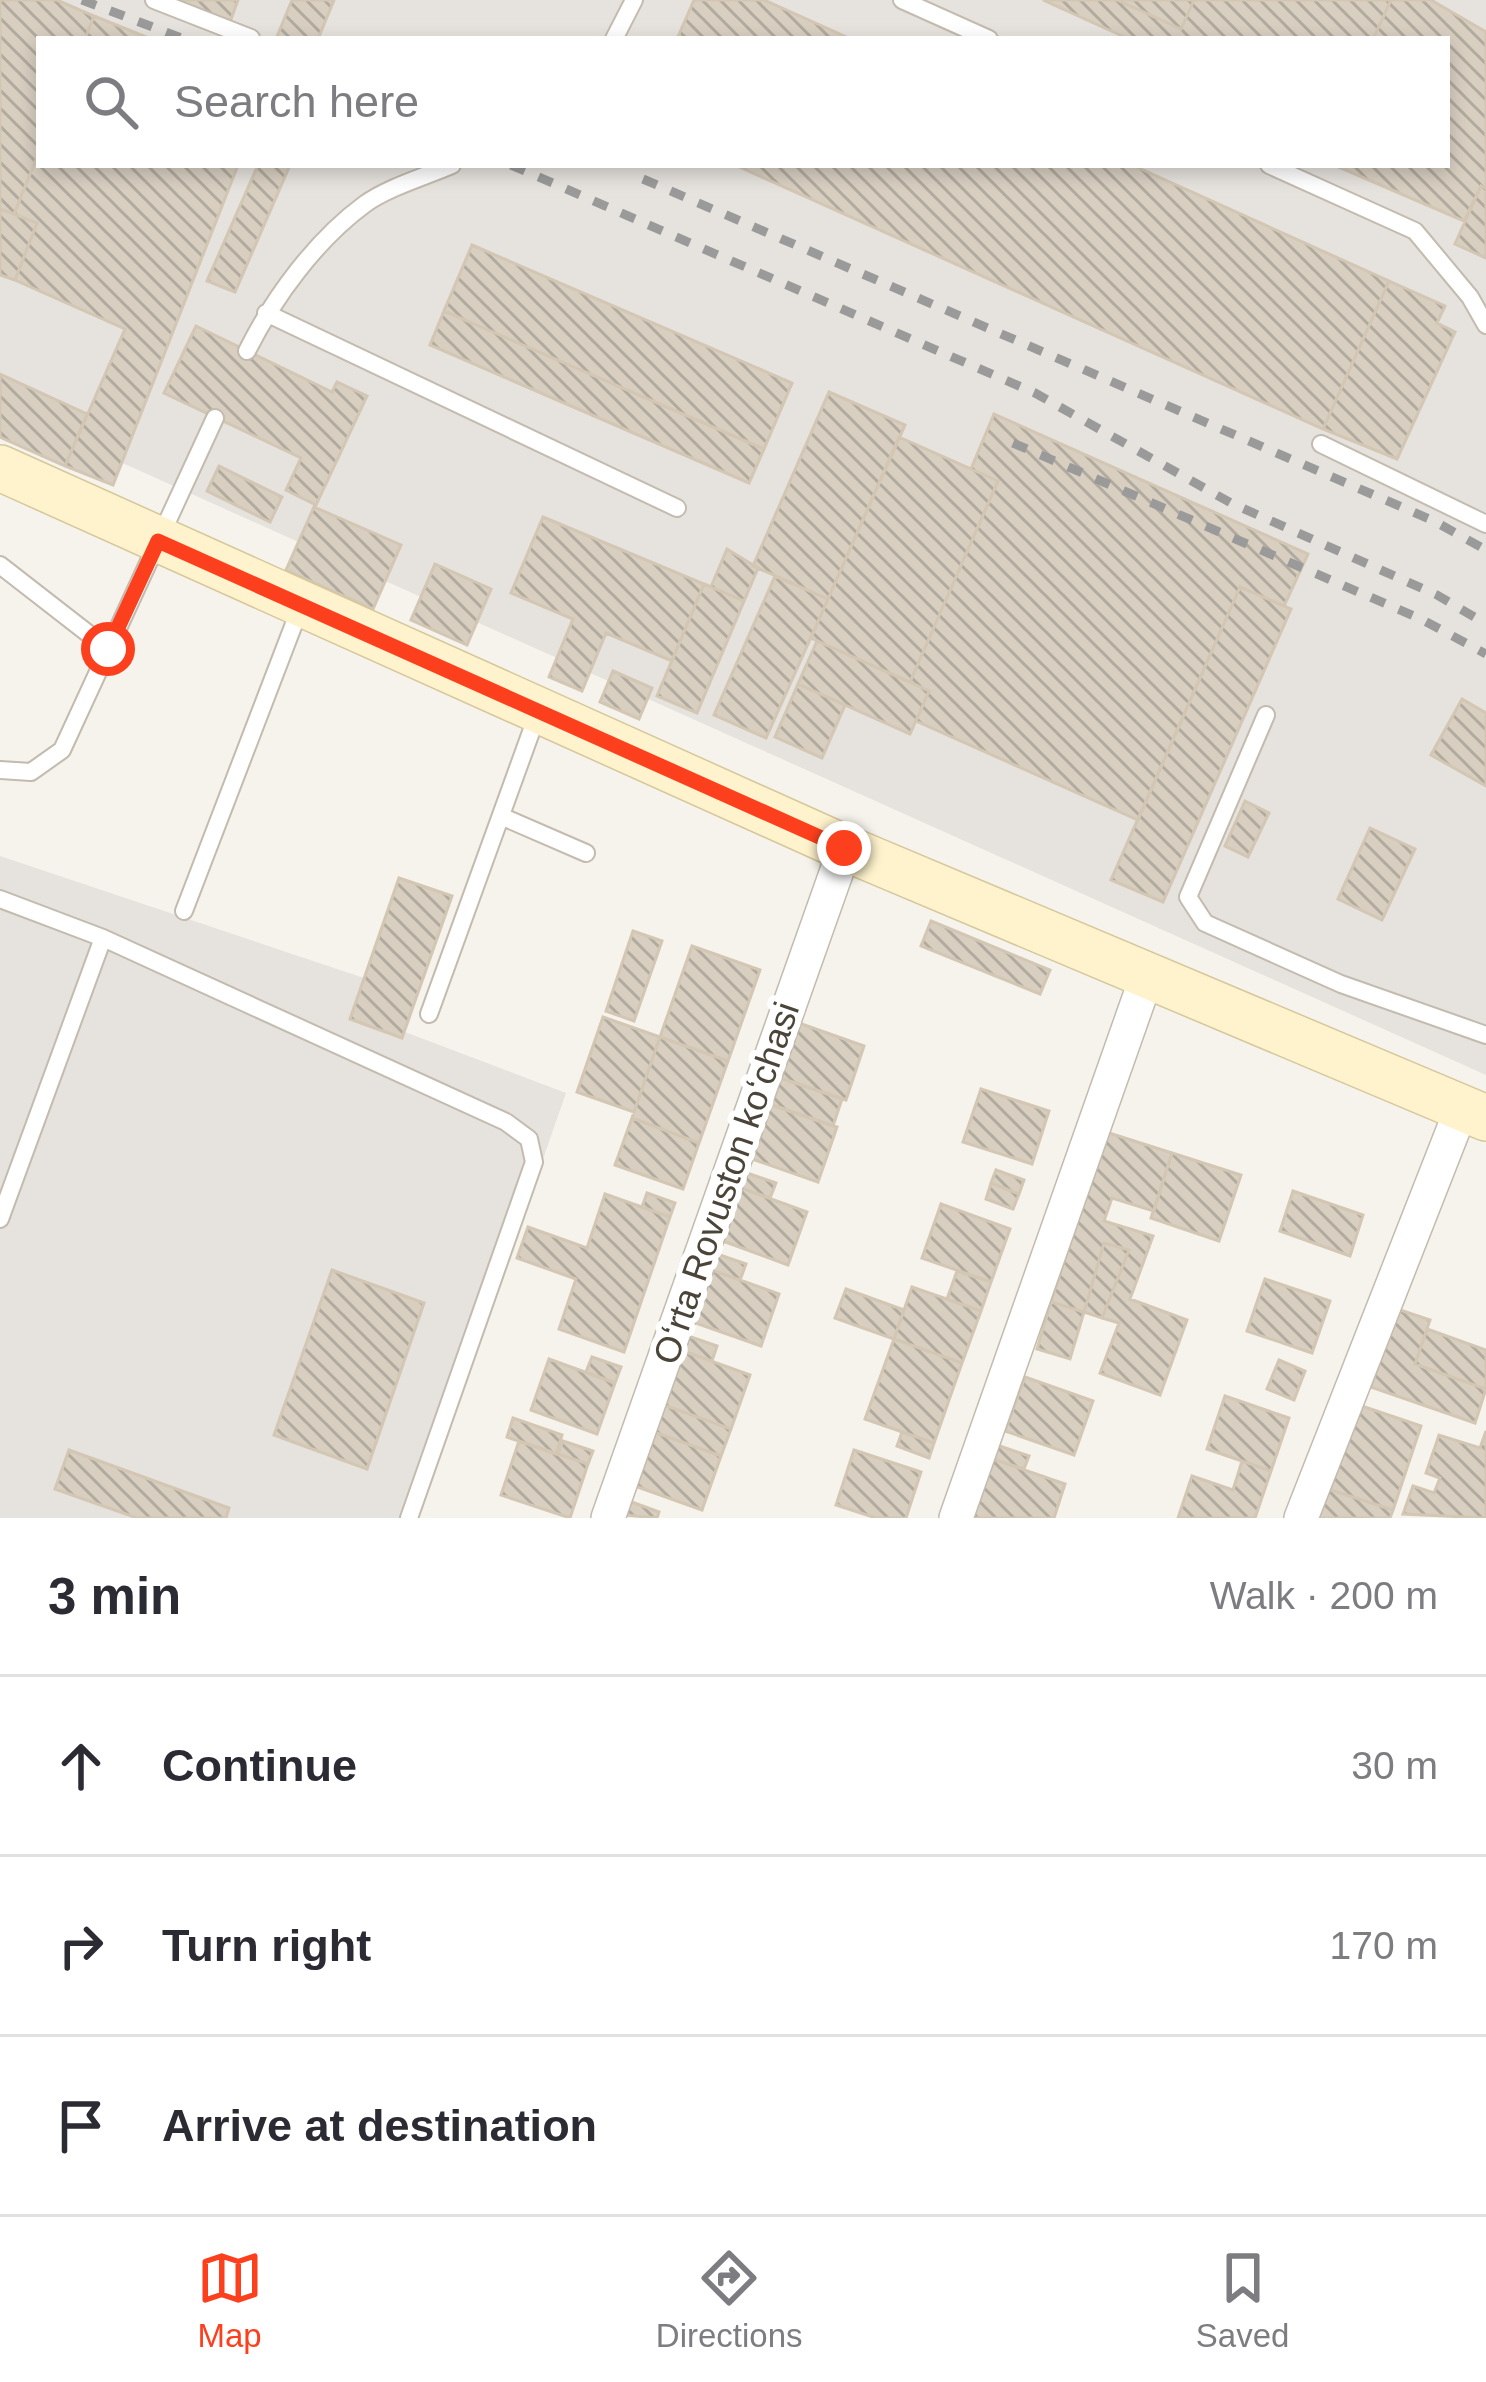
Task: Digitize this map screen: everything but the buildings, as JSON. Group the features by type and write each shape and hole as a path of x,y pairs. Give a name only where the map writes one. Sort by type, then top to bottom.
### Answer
{"street":[{"path":"0,468 555,711 844,848 1474,1112 1301,1518"},
{"name":"Oʻrta Rovuston koʻchasi","path":"608,1518 844,848"},
{"path":"956,1518 1148,973"}],"lane":[{"path":"154,0 245,36"},
{"path":"616,36 634,0"},
{"path":"902,0 981,36"},
{"path":"247,351 266,313 334,230 369,201 445,168"},
{"path":"1276,168 1415,231 1470,297 1486,326"},
{"path":"266,313 677,508"},
{"path":"0,770 31,772 62,750 215,418"},
{"path":"1321,444 1486,524"},
{"path":"0,565 108,649"},
{"path":"184,911 302,602"},
{"path":"429,1014 503,817 555,711"},
{"path":"1266,715 1188,897 1193,911 1205,923 1341,984 1486,1035"},
{"path":"503,817 586,853"},
{"path":"0,899 103,938 506,1122 529,1139 534,1162 409,1518"},
{"path":"0,1219 103,938"}],"shaded area":[{"path":"0,0 1486,0 1486,1075 0,408"},
{"path":"0,856 364,978 350,1020 402,1038 405,1032 566,1093 418,1518 0,1518"}],"railway":[{"path":"82,0 176,36"},
{"path":"518,168 1035,393 1231,503 1437,595 1486,624"},
{"path":"643,179 1434,521 1486,550"},
{"path":"1013,443 1421,619 1486,654"}],"route":[{"path":"108,649 158,541 844,848"}]}
